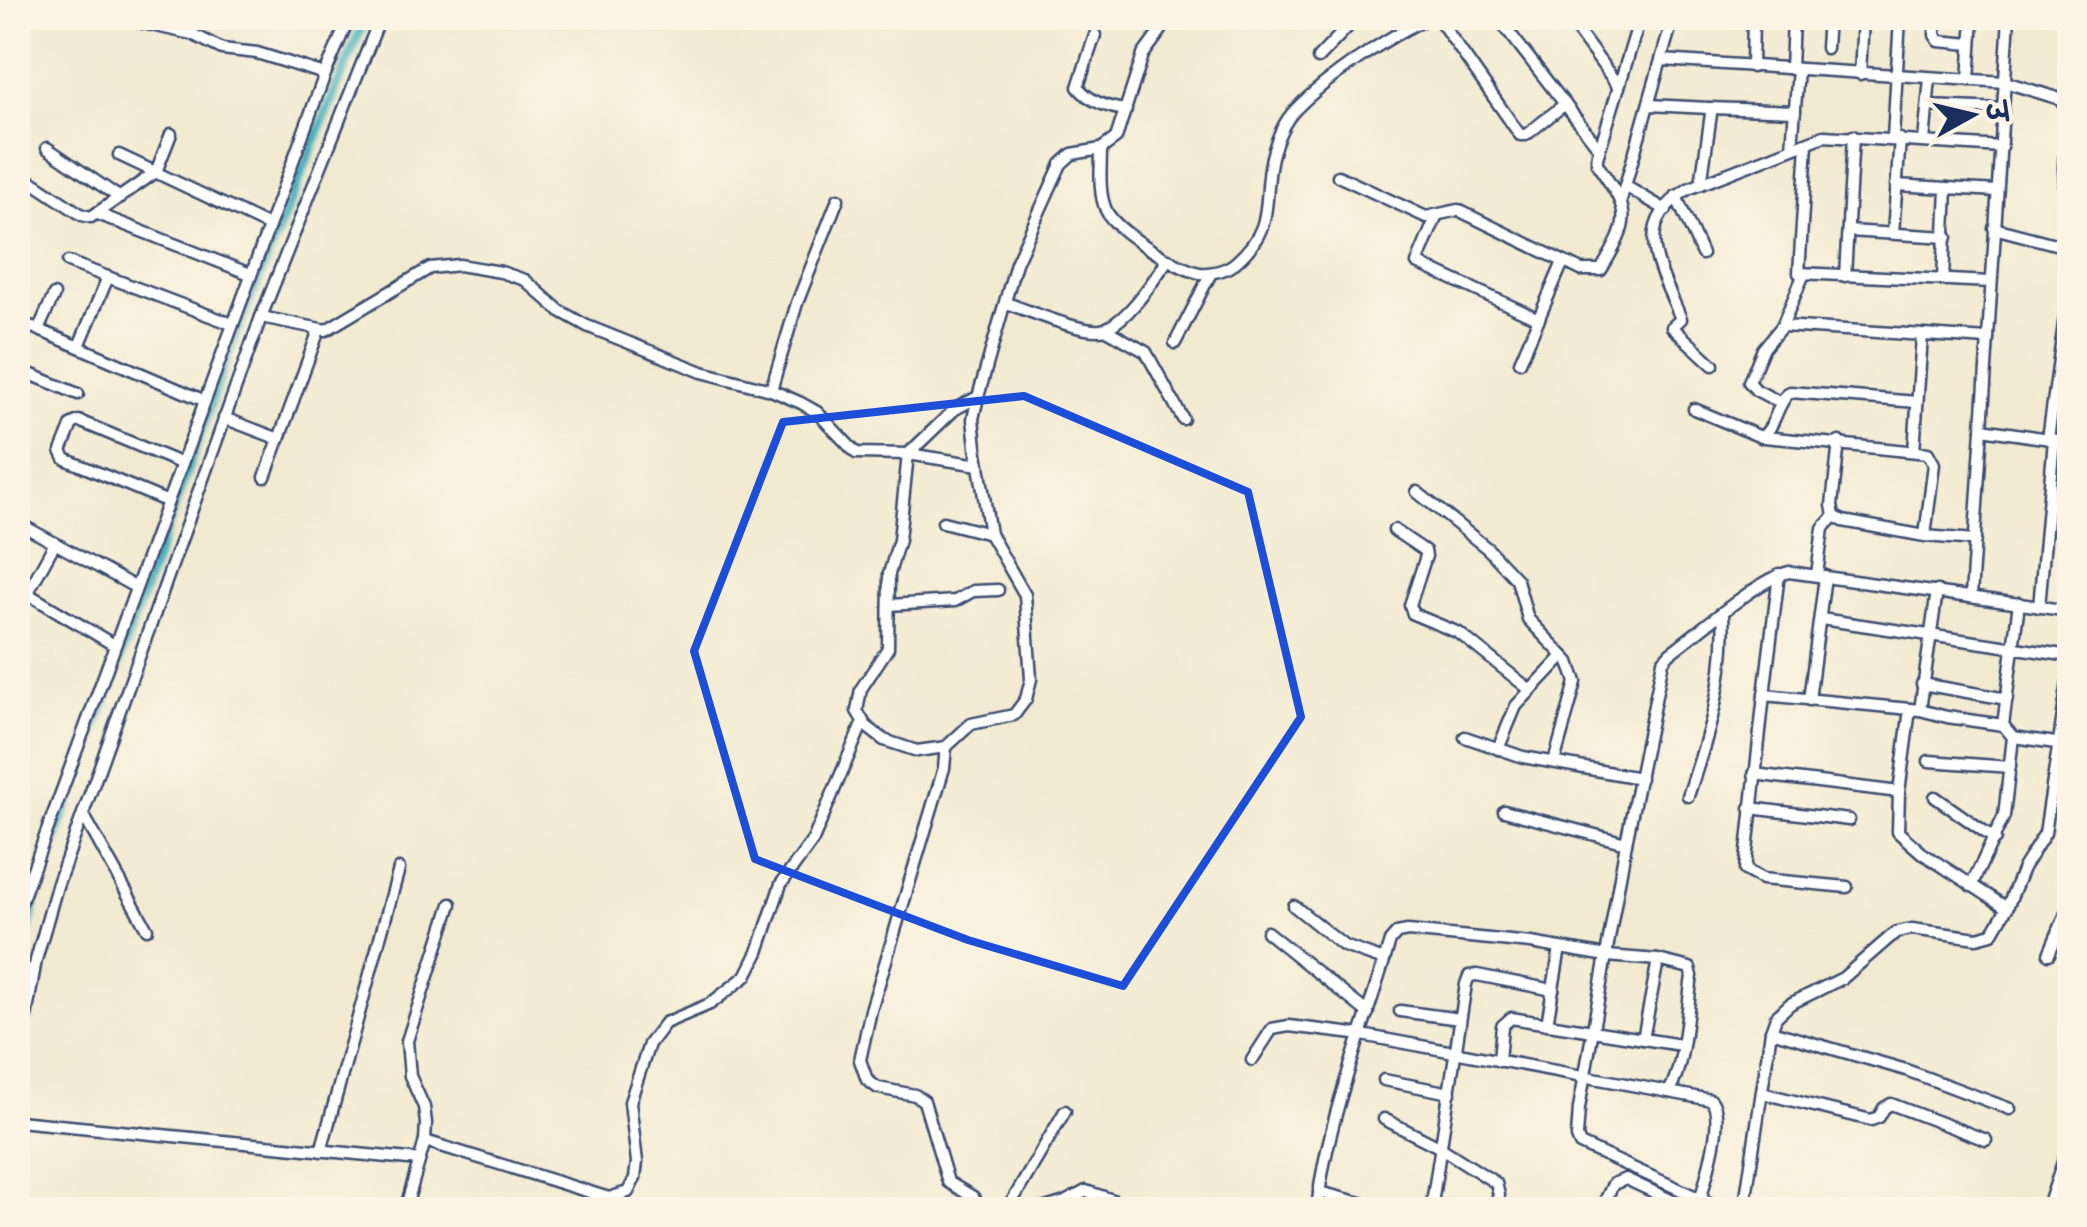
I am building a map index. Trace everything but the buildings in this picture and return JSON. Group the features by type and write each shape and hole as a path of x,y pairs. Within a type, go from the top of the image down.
{"street":[{"path":"127,18 324,74"},
{"path":"18,910 203,400 324,74 349,18"},
{"path":"18,1062 25,968 262,316 380,18"},
{"path":"978,398 955,409 908,454 899,540 889,574 888,648 857,702 863,722 884,740 917,752 946,747 971,724 1014,715 1030,688 1026,595 990,534 973,419 1016,263 1060,164 1072,154 1100,149 1116,138 1143,55 1170,18"},
{"path":"1318,58 1356,18"},
{"path":"1100,149 1102,198 1107,214 1120,226 1189,270 1211,273 1232,266 1263,227 1269,208 1272,154 1284,125 1296,109 1390,36 1428,18"},
{"path":"1438,18 1520,135 1526,135 1565,104"},
{"path":"1498,18 1599,148"},
{"path":"1568,18 1620,87"},
{"path":"1621,200 1597,164 1640,18"},
{"path":"1338,176 1410,211 1436,217 1458,210 1581,270 1600,270 1624,220 1621,200 1673,18"},
{"path":"1752,67 1753,18"},
{"path":"1792,148 1794,18"},
{"path":"1826,48 1828,18"},
{"path":"1860,74 1864,18"},
{"path":"1893,234 1900,18"},
{"path":"1936,18 1935,35 1939,41 1972,44"},
{"path":"1969,80 1973,18"},
{"path":"1971,596 2010,18"},
{"path":"1095,35 1078,86 1087,96 1110,108 1126,110"},
{"path":"1662,60 2005,82 2064,103 2068,248 1994,228"},
{"path":"1924,141 1930,78"},
{"path":"1649,104 1795,111"},
{"path":"1928,106 2003,109"},
{"path":"1700,184 1712,114 1709,108"},
{"path":"24,176 88,218 156,172 171,134"},
{"path":"1712,365 1672,327 1681,319 1652,239 1676,196 1824,136 2002,146"},
{"path":"1846,276 1853,136"},
{"path":"1781,402 1756,390 1749,382 1763,350 1782,326 1803,276 1798,266 1807,144"},
{"path":"47,148 120,198"},
{"path":"119,154 269,226"},
{"path":"1625,186 1666,210"},
{"path":"1896,186 1997,191"},
{"path":"1943,280 1947,188"},
{"path":"1676,196 1702,254"},
{"path":"772,390 797,303 838,200"},
{"path":"98,214 250,274"},
{"path":"1436,217 1418,262 1538,319"},
{"path":"1848,231 1947,237"},
{"path":"1105,328 1142,296 1168,259"},
{"path":"68,262 232,324"},
{"path":"1520,362 1563,262"},
{"path":"262,316 319,330 335,326 430,268 460,264 518,277 560,311 587,326 702,372 772,390 817,412 856,453 908,454 978,465"},
{"path":"1175,343 1211,273"},
{"path":"1803,276 1991,282"},
{"path":"78,346 108,278"},
{"path":"39,328 54,295"},
{"path":"1006,302 1087,329 1105,328 1146,352 1184,418"},
{"path":"2038,606 2067,302"},
{"path":"18,321 203,400"},
{"path":"1782,326 1988,339"},
{"path":"264,477 319,330"},
{"path":"1914,451 1922,336"},
{"path":"18,369 78,394"},
{"path":"1764,437 1790,392 1916,402"},
{"path":"1694,409 1754,436 1928,453 1934,464 1924,536"},
{"path":"224,418 278,440"},
{"path":"166,501 66,459 61,451 72,424 79,422 180,463"},
{"path":"1982,429 2070,442"},
{"path":"1838,442 1834,516 1843,522 1924,536 1975,540"},
{"path":"1417,492 1502,563 1516,580 1528,619 1574,670 1576,682 1554,762"},
{"path":"1809,700 1821,619 1822,528 1834,516"},
{"path":"18,522 135,586"},
{"path":"943,522 990,534"},
{"path":"1394,530 1426,556 1410,605 1413,614 1460,633 1530,689"},
{"path":"55,543 22,591 114,645"},
{"path":"1725,1210 1580,1144 1577,1127 1626,842 1664,661 1779,574 1789,572 2070,611"},
{"path":"1779,574 1745,870 1752,876 1847,887"},
{"path":"889,605 955,601 973,592 998,590"},
{"path":"1936,591 1922,684 1899,792 1898,832 1922,853 2007,908"},
{"path":"2003,725 2018,604"},
{"path":"1688,796 1709,734 1724,655 1723,614"},
{"path":"1821,619 2070,656"},
{"path":"1498,749 1510,714 1563,656"},
{"path":"1744,1210 1776,1017 1790,1004 1843,978 1888,937 1912,929 1984,938 1997,927 2023,868 2045,833 2063,744 2070,669"},
{"path":"1922,684 2007,700"},
{"path":"1764,695 1915,709 2003,725 2014,737 2063,744"},
{"path":"617,1210 634,1178 637,1162 630,1102 649,1044 665,1024 710,1004 746,976 781,884 812,840 863,722"},
{"path":"1465,737 1498,749 1640,778"},
{"path":"1971,886 2004,816 2014,737"},
{"path":"946,747 946,759 871,1010 860,1060 867,1080 878,1088 924,1101 948,1182 973,1197 982,1210"},
{"path":"1929,761 2010,767"},
{"path":"1754,774 1899,792"},
{"path":"1934,797 1995,839"},
{"path":"1750,808 1849,820"},
{"path":"1504,811 1626,842"},
{"path":"83,814 146,929"},
{"path":"321,1151 399,869"},
{"path":"405,1210 425,1141 424,1107 410,1076 407,1042 451,904"},
{"path":"2049,954 2064,932 2070,904"},
{"path":"1294,906 1344,946 1384,960"},
{"path":"1317,1210 1324,1162 1390,941 1397,933 1408,930 1560,948 1658,960 1690,968 1681,1045 1669,1092"},
{"path":"1267,932 1368,1013"},
{"path":"1547,1024 1560,948"},
{"path":"1643,1039 1658,960"},
{"path":"1430,1210 1470,976 1477,974 1552,990"},
{"path":"1400,1011 1460,1020"},
{"path":"1499,1061 1506,1020 1681,1045"},
{"path":"1252,1060 1272,1029 1279,1026 1362,1035 1710,1100 1717,1109 1705,1203"},
{"path":"1771,1030 1906,1070 2010,1110"},
{"path":"1384,1080 1450,1093"},
{"path":"1762,1093 1872,1120 1891,1104 1986,1140"},
{"path":"1007,1210 1065,1112"},
{"path":"1384,1118 1496,1183 1499,1195 1492,1210"},
{"path":"18,1121 419,1160"},
{"path":"425,1141 609,1198 622,1196"},
{"path":"2047,1210 2070,1141"},
{"path":"1601,1210 1619,1180 1626,1179 1692,1210"},
{"path":"1039,1210 1066,1202 1086,1190 1129,1210"},
{"path":"1319,1192 1388,1210"},
{"path":"1653,1210 1660,1194"}],"highlighted area":[{"path":"1024,396 1248,492 1301,717 1123,986 968,940 755,859 694,651 783,422"}],"waterway":[{"path":"20,960 38,887 232,343 365,18"}]}
